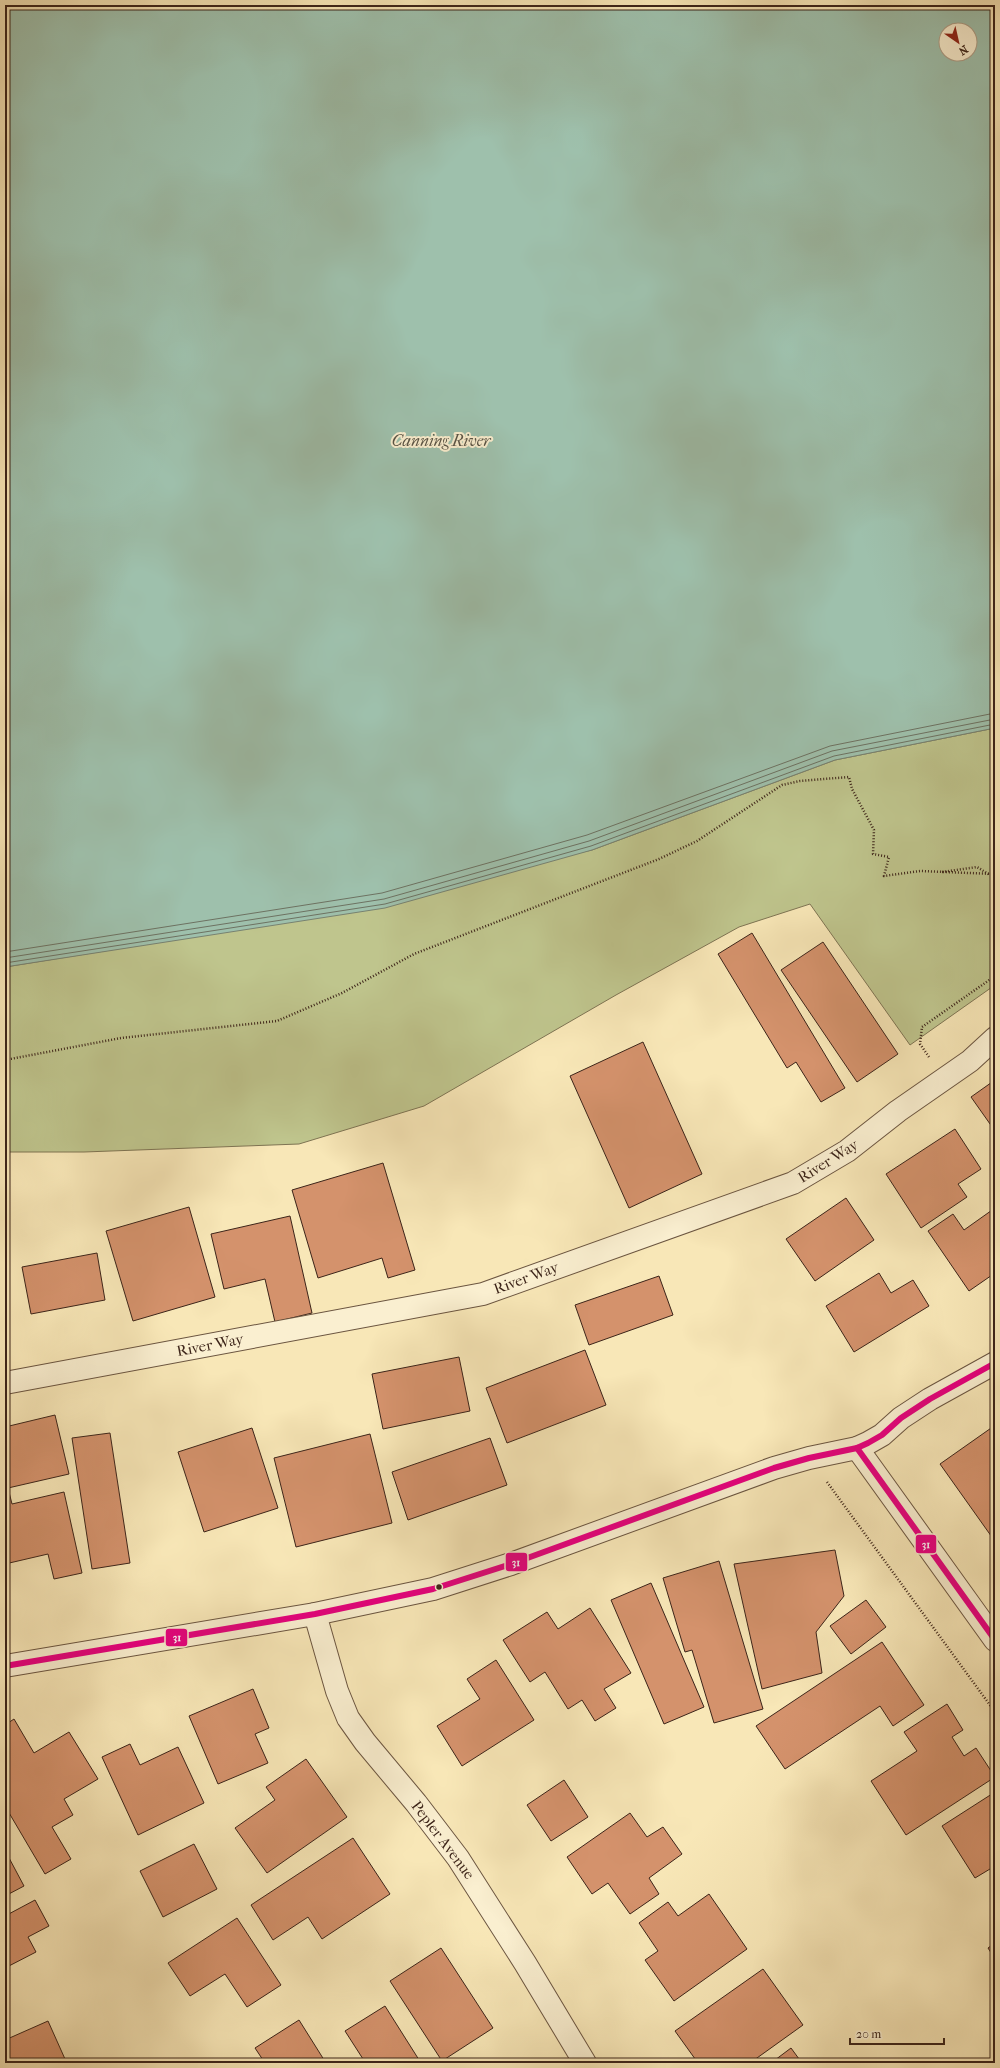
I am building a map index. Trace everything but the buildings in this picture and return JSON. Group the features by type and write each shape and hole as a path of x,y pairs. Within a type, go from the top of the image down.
{"street":[{"name":"River Way","path":"5,1383 483,1294 793,1183 847,1151 898,1111 970,1061 995,1038"},
{"path":"5,1666 315,1614 433,1589 511,1564 774,1468 809,1458 857,1448 882,1435 901,1418 930,1399 995,1363"},
{"path":"857,1448 995,1640"},
{"name":"Pepler Avenue","path":"315,1614 337,1691 348,1718 365,1742 416,1803 458,1858 518,1951 584,2063"}],"path":[{"path":"5,1060 121,1038 276,1021 342,993 414,954 659,859 697,841 782,785 800,781 849,777 852,789 874,830 873,854 889,857 884,876 920,871 937,873 995,874"},
{"path":"937,873 977,867 990,875"},
{"path":"943,1079 920,1044 922,1027 995,976"},
{"path":"809,1458 995,1712"}],"green space":[{"path":"995,728 995,985 910,1045 810,904 739,927 616,995 424,1106 299,1144 84,1152 5,1152 5,967 191,937 592,850 835,760"}],"water":[{"name":"Canning River","path":"5,5 995,5 995,728 835,760 592,850 385,908 5,967"}],"transit line":[{"name":"31","path":"5,1666 315,1614 433,1589 511,1564 774,1468 809,1458 857,1448 882,1435 901,1418 930,1399 995,1363"},
{"name":"31","path":"857,1448 995,1640"}]}
